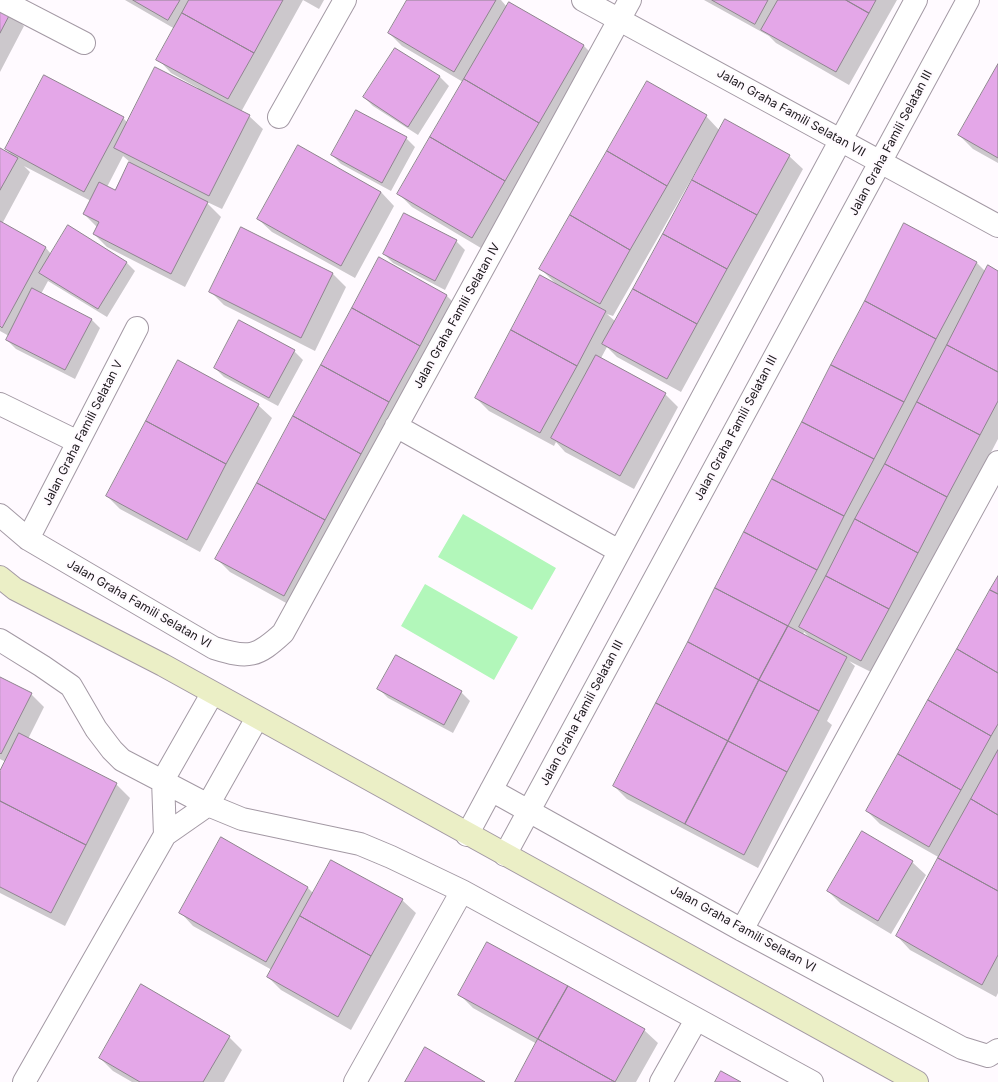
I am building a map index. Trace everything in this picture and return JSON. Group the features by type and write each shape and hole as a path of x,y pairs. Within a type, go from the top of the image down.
{"street":[{"path":"0,0 84,43"},
{"path":"279,117 345,0"},
{"name":"Jalan Graha Famili Selatan VII","path":"583,0 998,226"},
{"name":"Jalan Graha Famili Selatan IV","path":"283,633 630,0"},
{"path":"467,835 916,0"},
{"name":"Jalan Graha Famili Selatan III","path":"504,855 968,0"},
{"name":"Jalan Graha Famili Selatan V","path":"28,539 137,328"},
{"path":"0,404 78,442"},
{"path":"396,426 619,551"},
{"path":"742,930 998,462"},
{"name":"Jalan Graha Famili Selatan VI","path":"0,515 28,539 214,648 229,653 259,653 283,633"},
{"path":"0,577 15,589 163,665 212,694 917,1082"},
{"path":"0,640 71,686 96,728 112,750 122,760 163,780 208,805 242,818 267,825 360,844 391,857 462,891 812,1082"},
{"path":"165,835 163,780 212,694"},
{"path":"24,1082 165,835 208,805 257,718"},
{"name":"Jalan Graha Famili Selatan VI","path":"491,790 742,930 962,1048 988,1056 998,1050"},
{"path":"355,1082 462,891"},
{"path":"661,1082 696,1020"}],"green space":[{"path":"463,514 556,568 532,610 438,557"},
{"path":"425,584 518,637 494,680 401,626"}],"building":[{"path":"133,0 180,0 168,20"},
{"path":"189,0 283,0 254,53 182,13"},
{"path":"407,0 496,0 454,72 388,33"},
{"path":"712,0 768,0 755,24"},
{"path":"778,0 846,0 869,13 836,72 761,30"},
{"path":"846,0 876,0 869,13"},
{"path":"509,2 584,45 539,123 464,79"},
{"path":"0,6 11,12 0,33"},
{"path":"182,13 254,53 228,99 156,60"},
{"path":"395,48 440,76 408,127 363,97"},
{"path":"998,64 998,158 958,135"},
{"path":"155,67 250,115 209,196 114,148"},
{"path":"44,75 124,117 84,192 5,149"},
{"path":"464,79 539,123 505,181 430,137"},
{"path":"647,81 707,115 667,186 607,151"},
{"path":"356,110 407,137 382,183 331,155"},
{"path":"725,119 790,155 757,215 692,180"},
{"path":"430,137 505,181 472,238 397,194"},
{"path":"298,145 381,192 341,266 257,219"},
{"path":"0,148 18,158 0,190"},
{"path":"607,151 667,186 630,250 570,215"},
{"path":"129,162 208,202 171,274 93,234 99,222 83,214 99,182 115,190"},
{"path":"692,180 757,215 727,269 663,234"},
{"path":"404,213 457,240 435,281 383,254"},
{"path":"570,215 630,250 600,304 539,269"},
{"path":"0,221 46,247 2,328 0,326"},
{"path":"904,223 977,262 936,339 865,301"},
{"path":"68,225 127,262 98,309 39,273"},
{"path":"241,227 333,273 301,338 209,292"},
{"path":"663,234 727,269 697,324 633,289"},
{"path":"379,257 447,295 420,346 352,308"},
{"path":"988,265 998,271 998,372 947,345"},
{"path":"540,275 606,311 577,366 511,330"},
{"path":"32,288 92,319 65,370 6,340"},
{"path":"633,289 697,324 667,379 602,344"},
{"path":"865,301 936,339 904,402 831,365"},
{"path":"352,308 420,346 389,402 321,365"},
{"path":"239,320 295,350 269,398 214,368"},
{"path":"511,330 577,366 540,433 475,398"},
{"path":"947,345 998,372 998,401 980,435 917,402"},
{"path":"596,355 666,393 620,476 551,438"},
{"path":"178,360 259,404 226,464 146,421"},
{"path":"321,365 389,402 361,454 293,416"},
{"path":"831,365 904,402 874,459 802,422"},
{"path":"917,402 980,435 947,497 885,464"},
{"path":"293,416 361,454 325,520 257,483"},
{"path":"146,421 226,464 187,540 106,496"},
{"path":"802,422 874,459 844,516 772,479"},
{"path":"885,464 947,497 918,553 855,519"},
{"path":"772,479 844,516 817,570 744,532"},
{"path":"257,483 325,520 284,596 215,559"},
{"path":"855,519 918,553 889,609 826,576"},
{"path":"744,532 817,570 788,626 715,588"},
{"path":"826,576 889,609 861,661 799,627"},
{"path":"998,576 998,594 990,590"},
{"path":"715,588 788,626 759,680 688,642"},
{"path":"990,590 998,594 998,673 957,649"},
{"path":"788,626 847,657 819,711 759,680"},
{"path":"688,642 759,680 728,741 656,703"},
{"path":"957,649 998,673 998,724 991,736 928,700"},
{"path":"396,655 462,691 444,725 377,689"},
{"path":"0,677 32,693 1,754 0,753"},
{"path":"759,680 819,711 787,772 728,741"},
{"path":"928,700 991,736 961,790 898,754"},
{"path":"656,703 728,741 685,824 613,786"},
{"path":"19,733 117,783 86,845 0,801 0,771"},
{"path":"728,741 787,772 744,855 685,824"},
{"path":"998,750 998,815 971,799"},
{"path":"898,754 961,790 929,847 866,811"},
{"path":"971,799 998,815 998,891 938,858"},
{"path":"0,801 86,845 51,913 0,887"},
{"path":"862,831 913,861 878,921 827,891"},
{"path":"221,837 308,887 266,962 179,913"},
{"path":"938,858 998,891 998,955 982,985 896,936"},
{"path":"331,860 403,899 371,956 300,916"},
{"path":"300,916 371,956 338,1017 267,977"},
{"path":"487,942 568,986 538,1039 458,995"},
{"path":"141,984 230,1036 203,1082 140,1082 99,1058"},
{"path":"568,986 645,1029 615,1082 538,1039"},
{"path":"538,1039 615,1082 515,1082"},
{"path":"425,1047 485,1082 405,1082"},
{"path":"721,1071 741,1082 715,1082"}]}
